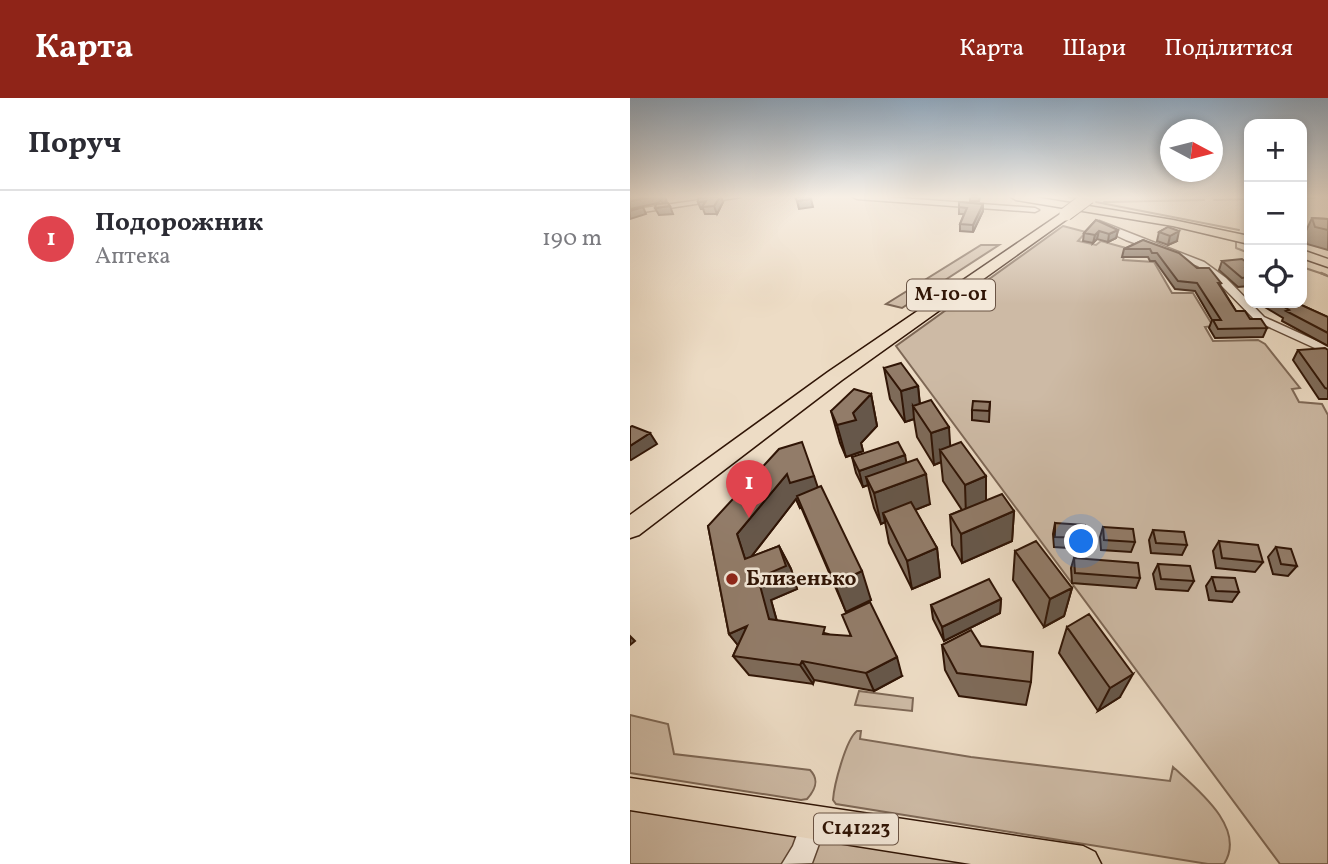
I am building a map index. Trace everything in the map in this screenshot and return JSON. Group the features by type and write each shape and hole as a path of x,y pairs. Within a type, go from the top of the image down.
{"highway":[{"name":"М-10-01","path":"630,528 757,433 1040,233"},
{"name":"М-10-01","path":"630,515 757,433"}],"main road":[{"path":"1217,233 1244,239"},
{"path":"1307,256 1328,263"},
{"name":"С141223","path":"630,794 1083,864"}],"street":[{"path":"1118,233 1201,264 1222,280 1263,321 1328,350"},
{"path":"795,864 803,854 814,822"}],"shaded area":[{"path":"1054,233 1085,233 1078,241 1096,245 1101,241 1126,248 1123,260 1154,262 1172,293 1193,293 1213,326 1205,327 1213,341 1258,340 1265,344 1300,388 1292,389 1299,402 1322,404 1328,415 1328,864 1280,864 896,346"},
{"path":"981,245 999,245 902,308 886,304"},
{"path":"859,691 913,698 912,711 855,705"},
{"path":"630,715 668,724 674,754 810,770 816,781 814,789 807,799 801,800 630,773"},
{"path":"857,731 861,731 860,739 971,757 1170,781 1173,767 1216,810 1229,837 1229,850 1224,864 1208,864 836,804 833,800 838,774 845,752"},
{"path":"630,805 995,864 630,864"}],"building":[{"path":"1143,240 1179,253 1197,268 1209,268 1221,283 1218,283 1236,311 1245,311 1250,319 1261,319 1267,328 1218,329 1213,320 1221,320 1197,283 1178,281 1157,253 1152,253 1150,249 1124,249"},
{"path":"1244,260 1244,278 1242,278 1222,261"},
{"path":"1286,308 1307,308 1328,317 1328,333 1286,311 1289,310"},
{"path":"1298,350 1328,350 1328,389"},
{"path":"901,363 918,386 901,391 884,368"},
{"path":"854,389 871,394 853,413 856,420 837,425 831,411"},
{"path":"931,400 949,427 931,433 913,406"},
{"path":"973,401 990,402 989,411 972,410"},
{"path":"630,427 650,433 630,446"},
{"path":"802,442 814,476 790,483 787,474 737,534 745,559 779,546 786,566 758,578 769,619 825,627 823,634 851,636 842,615 870,602 897,657 866,673 802,661 800,665 733,656 747,626 729,634 708,526 779,449"},
{"path":"898,442 905,455 859,471 852,457"},
{"path":"961,442 986,476 965,485 940,450"},
{"path":"917,459 926,474 874,493 866,477"},
{"path":"821,486 862,571 835,584 797,496"},
{"path":"1002,494 1014,511 961,534 950,515"},
{"path":"911,502 937,548 907,561 883,513"},
{"path":"1055,523 1085,525 1086,538 1055,537"},
{"path":"1103,527 1133,529 1135,542 1104,540"},
{"path":"1153,530 1184,532 1187,545 1156,543"},
{"path":"1036,541 1072,588 1050,599 1015,551"},
{"path":"1219,541 1258,545 1263,562 1222,558"},
{"path":"1276,547 1291,549 1297,566 1281,564"},
{"path":"1074,558 1138,563 1140,578 1075,573"},
{"path":"1158,564 1190,566 1194,581 1161,579"},
{"path":"1212,577 1235,578 1239,592 1216,591"},
{"path":"989,579 1001,599 942,627 931,605"},
{"path":"1089,614 1133,674 1110,688 1067,627"},
{"path":"971,630 981,646 1033,652 1031,682 957,673 942,645"}],"waterway":[{"path":"1236,240 1236,248 1244,251"},
{"path":"1307,269 1324,274"}],"place":[{"name":"Подорожник","path":"749,518"},
{"name":"Близенько","path":"732,579"}]}
